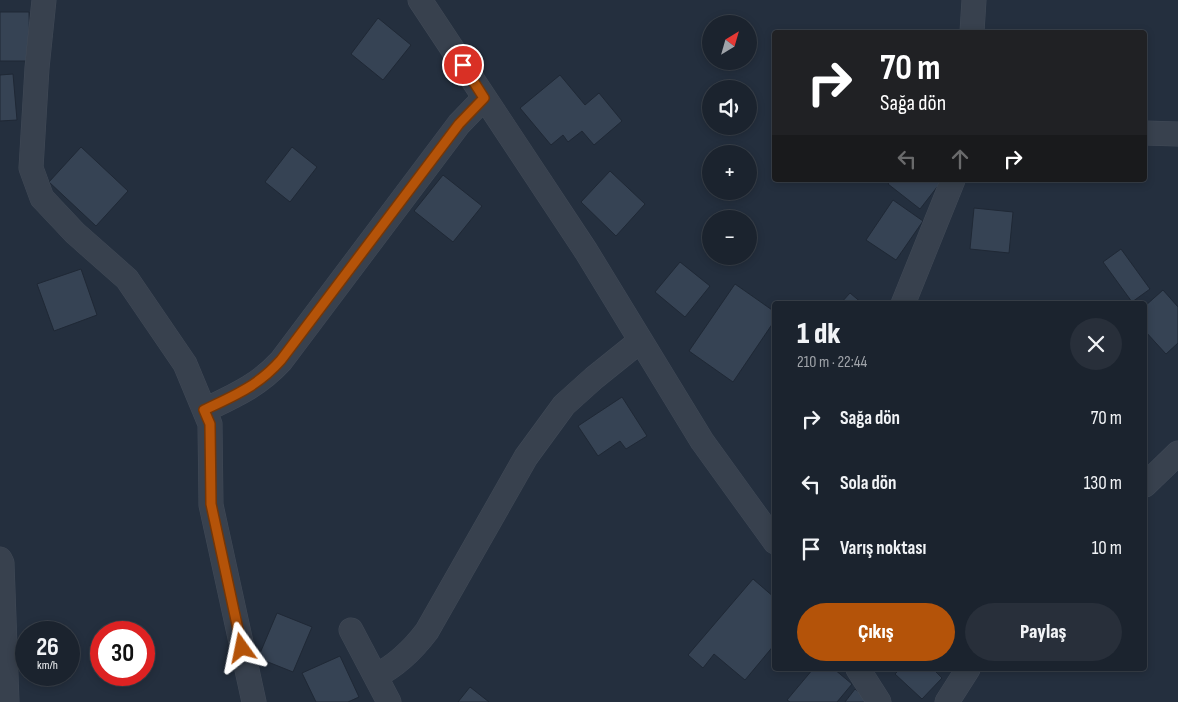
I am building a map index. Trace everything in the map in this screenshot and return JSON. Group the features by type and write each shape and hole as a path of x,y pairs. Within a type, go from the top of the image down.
{"street":[{"path":"44,0 37,68 31,168 42,198 75,233 128,279 185,364 210,424 211,504 254,702"},
{"path":"420,0 586,251 702,441 772,538"},
{"path":"972,30 974,0"},
{"path":"204,410 249,389 276,366 459,124 484,98"},
{"path":"1147,132 1178,134"},
{"path":"904,301 952,182"},
{"path":"376,676 404,658 427,631 526,457 564,405 640,341"},
{"path":"1147,484 1178,453"},
{"path":"0,559 2,563 7,702"},
{"path":"351,630 389,702"},
{"path":"859,671 879,702"},
{"path":"947,702 967,671"}],"building":[{"path":"0,12 29,12 30,61 0,61"},
{"path":"378,18 411,45 383,80 351,54"},
{"path":"13,74 17,120 0,121 0,75"},
{"path":"560,75 585,105 599,93 622,121 594,145 582,131 568,142 563,135 551,145 520,108"},
{"path":"81,147 128,191 96,226 49,182"},
{"path":"292,147 317,167 290,202 265,182"},
{"path":"610,171 645,204 616,236 581,202"},
{"path":"443,175 482,206 453,242 414,211"},
{"path":"890,182 941,182 920,209 888,184"},
{"path":"893,200 923,221 896,260 866,240"},
{"path":"974,208 1013,212 1009,253 970,249"},
{"path":"1121,249 1150,289 1131,301 1103,262"},
{"path":"680,262 710,286 685,317 655,292"},
{"path":"81,269 97,315 54,331 37,284"},
{"path":"735,284 772,310 772,324 733,382 689,351"},
{"path":"1163,290 1178,307 1178,343 1166,354 1147,333 1147,304"},
{"path":"850,293 859,301 843,301"},
{"path":"622,397 647,436 626,449 620,441 598,456 578,426"},
{"path":"753,579 772,595 772,648 745,680 714,654 703,668 688,655"},
{"path":"277,613 312,627 293,672 258,658"},
{"path":"340,656 359,697 348,702 316,702 302,673"},
{"path":"811,671 836,671 852,684 837,702 790,702 787,700"},
{"path":"898,671 935,671 942,678 922,699 895,674"},
{"path":"470,687 489,702 458,702"},
{"path":"855,689 873,702 845,702"}],"route":[{"path":"242,648 211,504 210,424 204,410 249,389 270,372 281,360 459,124 484,98 463,65"}]}
